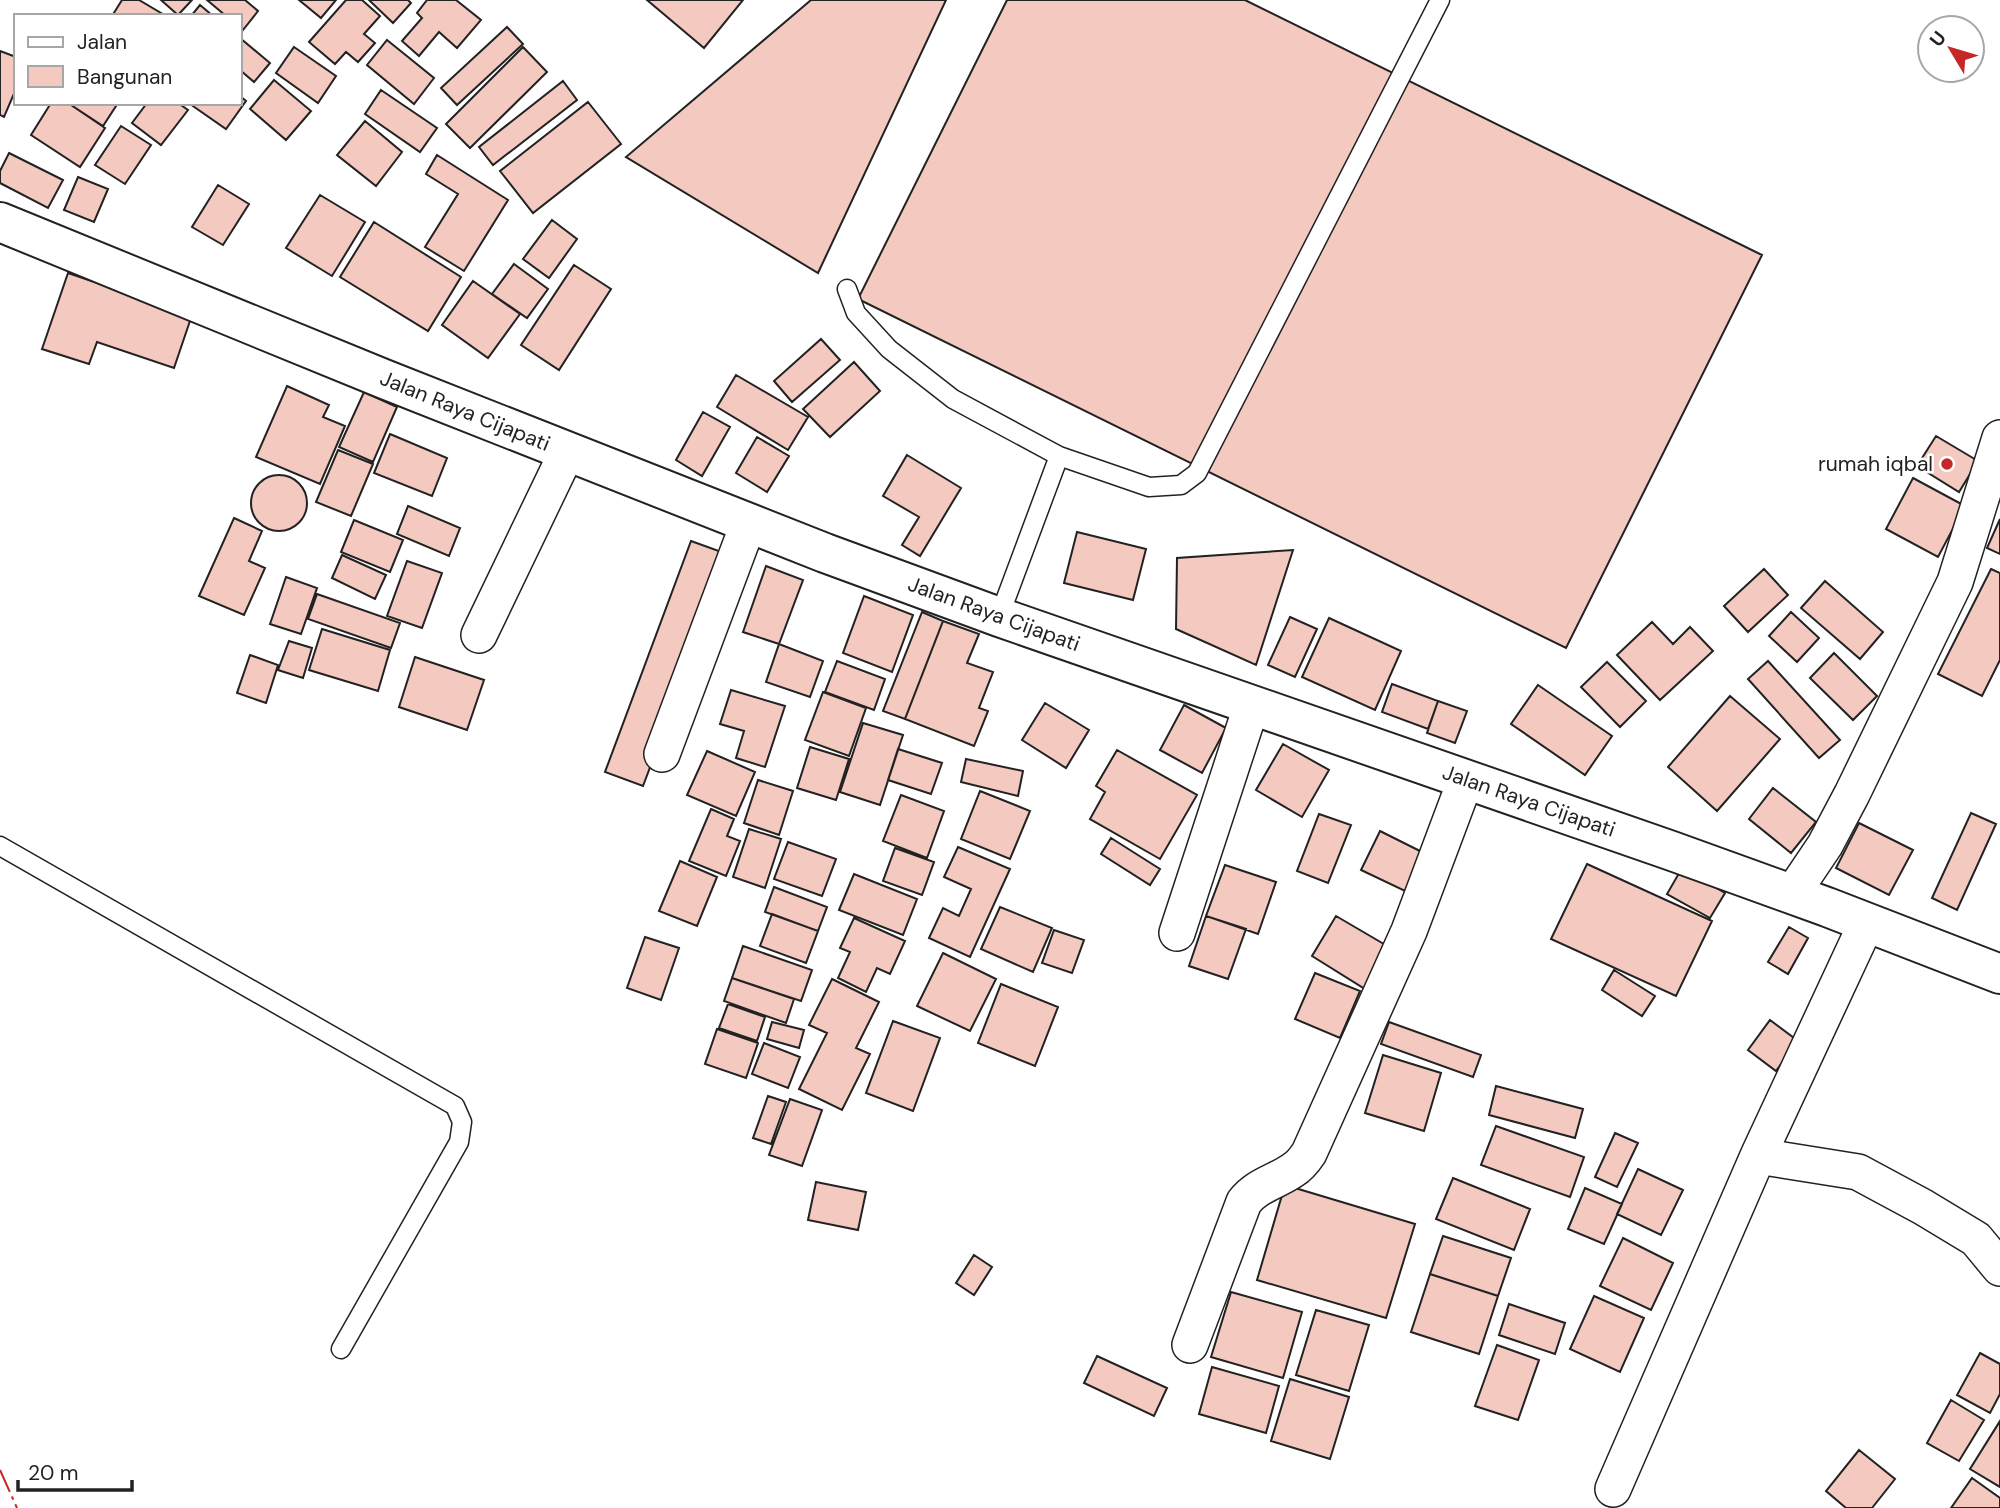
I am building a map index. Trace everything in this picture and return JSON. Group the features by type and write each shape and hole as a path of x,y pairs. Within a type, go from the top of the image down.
{"main road":[{"name":"Jalan Raya Cijapati","path":"0,222 749,523 999,617 1792,894 2000,974"}],"street":[{"path":"1792,894 1825,845 1852,794 1955,582 2000,439"},
{"path":"480,635 567,452"},
{"path":"662,754 749,523"},
{"path":"1177,933 1252,704"},
{"path":"1190,1345 1244,1202 1259,1187 1301,1165 1309,1153 1409,931 1466,779"},
{"path":"1613,1489 1758,1156 1867,922"},
{"path":"1758,1156 1858,1172 1976,1239 2000,1268"}],"lane":[{"path":"847,289 856,313 889,349 953,399 1059,456 1149,487 1181,485 1197,473 1440,0"},
{"path":"999,617 1059,456"},
{"path":"0,846 455,1106 462,1122 459,1142 341,1349"}],"building":[{"path":"122,0 139,0 163,14 113,14"},
{"path":"161,0 192,0 177,14"},
{"path":"207,0 245,0 258,11 243,30 242,14 224,14"},
{"path":"299,0 336,0 321,18"},
{"path":"346,0 362,0 380,16 364,34 375,43 358,62 346,52 335,64 309,42"},
{"path":"369,0 408,0 411,3 393,23"},
{"path":"427,0 456,0 481,20 457,48 439,32 419,56 402,41 422,18 417,13"},
{"path":"647,0 743,0 704,48"},
{"path":"811,0 946,0 818,273 626,157"},
{"path":"1007,0 1245,0 1762,255 1566,648 858,299"},
{"path":"200,5 211,14 193,14"},
{"path":"507,27 523,44 457,105 441,88"},
{"path":"242,40 270,63 254,82 242,72"},
{"path":"387,40 434,78 414,104 367,65"},
{"path":"294,47 336,76 318,103 276,73"},
{"path":"523,47 547,72 470,148 446,124"},
{"path":"0,51 14,56 14,94 4,117 0,115"},
{"path":"274,80 311,111 286,140 250,109"},
{"path":"563,81 577,100 493,165 479,147"},
{"path":"381,90 437,128 420,152 365,114"},
{"path":"242,98 246,101 226,129 191,105 242,105"},
{"path":"588,102 621,144 533,213 500,171"},
{"path":"50,105 71,105 105,128 80,167 31,135"},
{"path":"71,105 117,105 103,126"},
{"path":"146,105 181,105 188,110 161,145 132,123"},
{"path":"365,121 402,152 376,186 337,155"},
{"path":"121,126 151,145 125,184 95,165"},
{"path":"9,153 63,180 48,208 0,183 0,171"},
{"path":"437,155 508,200 464,271 425,247 458,194 426,174"},
{"path":"78,177 108,189 94,222 64,210"},
{"path":"218,185 249,204 223,245 192,227"},
{"path":"320,195 365,222 332,276 286,248"},
{"path":"552,220 577,239 549,278 523,259"},
{"path":"374,222 461,277 428,331 340,277"},
{"path":"514,264 548,289 527,318 492,294"},
{"path":"574,265 611,289 559,370 521,345"},
{"path":"68,273 192,315 174,368 97,342 89,364 42,349"},
{"path":"473,281 520,314 488,358 442,325"},
{"path":"821,339 840,360 792,402 774,381"},
{"path":"854,362 880,391 830,437 803,409"},
{"path":"736,375 808,417 788,450 717,407"},
{"path":"287,386 329,405 323,417 345,426 320,484 256,457"},
{"path":"364,392 397,407 373,462 339,447"},
{"path":"703,412 730,427 702,476 676,460"},
{"path":"390,434 447,458 432,496 374,473"},
{"name":"rumah iqbal","path":"1936,436 1978,461 1959,492 1917,466"},
{"path":"757,437 789,456 767,492 736,473"},
{"path":"338,450 373,464 351,516 316,502"},
{"path":"907,455 961,488 920,556 902,545 919,517 883,496"},
{"path":"273,475 285,475 295,479 303,487 307,503 303,519 295,527 285,531 273,531 263,527 255,519 251,509 251,497 255,487 263,479"},
{"path":"1913,478 1965,506 1938,557 1886,529"},
{"path":"408,506 460,528 449,556 397,534"},
{"path":"234,518 262,531 249,561 265,568 244,615 199,596"},
{"path":"2000,519 2000,554 1987,548"},
{"path":"354,520 403,540 390,572 341,552"},
{"path":"1077,532 1146,549 1133,600 1064,583"},
{"path":"691,541 730,555 643,786 605,772"},
{"path":"1293,550 1256,665 1176,629 1177,558"},
{"path":"342,555 386,575 375,599 332,578"},
{"path":"407,561 442,573 422,628 387,616"},
{"path":"766,566 803,580 779,644 743,632"},
{"path":"1764,569 1788,595 1748,632 1724,606"},
{"path":"1991,569 2000,573 2000,660 1982,696 1938,674"},
{"path":"286,577 317,588 301,634 270,624"},
{"path":"1825,581 1883,632 1860,659 1801,608"},
{"path":"317,594 400,623 391,648 308,619"},
{"path":"864,596 913,615 892,672 843,653"},
{"path":"922,612 943,621 905,719 883,711"},
{"path":"1791,612 1819,638 1797,662 1769,636"},
{"path":"1290,617 1317,629 1295,677 1268,665"},
{"path":"1329,618 1401,651 1375,710 1302,677"},
{"path":"943,621 979,634 967,663 993,672 979,708 988,711 974,746 905,719"},
{"path":"1652,622 1673,644 1690,627 1713,651 1660,700 1617,655"},
{"path":"322,629 390,650 378,691 309,670"},
{"path":"289,641 312,648 303,678 278,670"},
{"path":"779,644 823,661 810,697 766,682"},
{"path":"1834,653 1877,696 1853,720 1810,678"},
{"path":"250,655 278,665 266,703 237,693"},
{"path":"415,657 484,680 467,730 399,707"},
{"path":"837,661 885,679 874,710 825,692"},
{"path":"1768,661 1840,740 1819,758 1748,679"},
{"path":"1607,662 1646,701 1620,727 1581,687"},
{"path":"1392,684 1438,701 1428,729 1382,712"},
{"path":"1538,685 1612,736 1585,775 1511,724"},
{"path":"731,690 785,706 765,767 736,758 744,731 720,724"},
{"path":"823,692 866,708 849,756 805,740"},
{"path":"1730,696 1780,739 1717,811 1668,767"},
{"path":"1438,701 1467,711 1455,743 1427,733"},
{"path":"1045,703 1089,730 1066,768 1022,740"},
{"path":"1184,705 1226,728 1202,773 1160,750"},
{"path":"863,723 903,735 880,805 840,792"},
{"path":"1283,744 1329,770 1302,817 1256,790"},
{"path":"810,747 849,759 836,800 797,788"},
{"path":"898,749 942,763 931,794 888,780"},
{"path":"1117,750 1197,795 1160,859 1090,819 1105,792 1096,786"},
{"path":"707,751 755,772 736,816 687,795"},
{"path":"966,759 1023,771 1018,796 961,782"},
{"path":"758,780 793,791 779,835 744,823"},
{"path":"1773,788 1816,822 1791,853 1749,819"},
{"path":"980,791 1030,811 1010,859 961,839"},
{"path":"901,795 944,811 927,858 883,841"},
{"path":"711,809 734,819 727,836 740,841 726,876 689,861"},
{"path":"1971,813 1996,824 1957,910 1932,898"},
{"path":"1319,814 1351,825 1328,883 1297,871"},
{"path":"1859,823 1913,850 1889,895 1836,868"},
{"path":"749,829 781,839 765,888 733,877"},
{"path":"1380,831 1424,853 1405,891 1361,870"},
{"path":"1111,838 1160,869 1150,885 1101,854"},
{"path":"788,842 836,859 822,896 774,879"},
{"path":"958,847 1010,869 970,957 929,938 943,908 959,916 971,889 944,877"},
{"path":"895,848 934,862 922,895 883,881"},
{"path":"680,861 717,877 697,926 659,911"},
{"path":"1587,864 1712,921 1676,996 1551,939"},
{"path":"1225,865 1276,882 1258,934 1206,916"},
{"path":"1682,868 1725,893 1710,918 1667,894"},
{"path":"854,874 917,899 903,935 839,910"},
{"path":"774,887 827,907 818,931 765,912"},
{"path":"1000,907 1052,928 1033,972 981,949"},
{"path":"772,914 818,931 806,963 760,946"},
{"path":"1206,916 1246,929 1228,979 1189,966"},
{"path":"1336,916 1389,947 1365,989 1312,956"},
{"path":"854,918 905,941 890,974 877,968 866,992 838,978 850,952 840,948"},
{"path":"1789,927 1808,938 1788,974 1768,962"},
{"path":"1054,930 1084,940 1072,973 1042,963"},
{"path":"645,937 679,948 661,1000 627,988"},
{"path":"743,946 812,970 801,1001 732,978"},
{"path":"943,953 996,979 970,1031 917,1006"},
{"path":"1614,970 1655,996 1642,1016 1602,990"},
{"path":"1315,973 1360,991 1340,1038 1295,1019"},
{"path":"732,978 794,999 786,1023 724,1001"},
{"path":"832,979 879,1002 856,1048 870,1054 842,1110 799,1089 827,1033 809,1025"},
{"path":"1001,984 1058,1007 1035,1066 978,1043"},
{"path":"728,1004 765,1017 757,1041 719,1028"},
{"path":"1770,1020 1798,1041 1776,1071 1748,1050"},
{"path":"893,1021 940,1038 913,1111 866,1093"},
{"path":"772,1022 804,1030 799,1048 767,1039"},
{"path":"1389,1022 1481,1055 1473,1077 1381,1044"},
{"path":"717,1029 758,1043 746,1078 705,1064"},
{"path":"764,1043 800,1057 788,1088 752,1074"},
{"path":"1383,1055 1441,1073 1424,1131 1365,1113"},
{"path":"1496,1086 1583,1109 1575,1138 1489,1115"},
{"path":"768,1096 786,1102 771,1144 753,1138"},
{"path":"790,1099 822,1110 802,1166 769,1155"},
{"path":"1496,1126 1584,1157 1570,1197 1481,1165"},
{"path":"1615,1133 1638,1143 1617,1187 1595,1177"},
{"path":"1638,1169 1683,1190 1661,1235 1617,1214"},
{"path":"1453,1178 1530,1209 1514,1250 1436,1219"},
{"path":"816,1182 866,1192 858,1230 808,1220"},
{"path":"1285,1185 1415,1224 1386,1318 1257,1280"},
{"path":"1585,1188 1622,1204 1604,1244 1568,1229"},
{"path":"1443,1236 1511,1258 1498,1296 1430,1274"},
{"path":"1623,1238 1673,1263 1651,1310 1600,1286"},
{"path":"974,1255 992,1267 974,1295 956,1283"},
{"path":"1430,1274 1498,1296 1479,1354 1411,1332"},
{"path":"1231,1292 1302,1312 1283,1378 1211,1357"},
{"path":"1594,1296 1644,1318 1620,1372 1570,1349"},
{"path":"1509,1304 1565,1323 1555,1354 1499,1335"},
{"path":"1316,1310 1369,1325 1349,1391 1296,1375"},
{"path":"1497,1345 1539,1360 1518,1420 1475,1406"},
{"path":"1980,1353 2000,1364 2000,1394 1990,1413 1957,1395"},
{"path":"1097,1356 1167,1388 1154,1416 1084,1383"},
{"path":"1212,1367 1279,1386 1266,1433 1199,1414"},
{"path":"1290,1379 1349,1397 1330,1459 1271,1441"},
{"path":"1951,1400 1984,1420 1959,1461 1927,1443"},
{"path":"2000,1421 2000,1487 1970,1469"},
{"path":"1859,1450 1895,1479 1872,1508 1846,1508 1826,1491"},
{"path":"1972,1478 2000,1498 2000,1508 1951,1508"}],"power":[{"path":"0,1470 17,1508"}],"place":[{"name":"rumah iqbal","path":"1947,464"}]}
